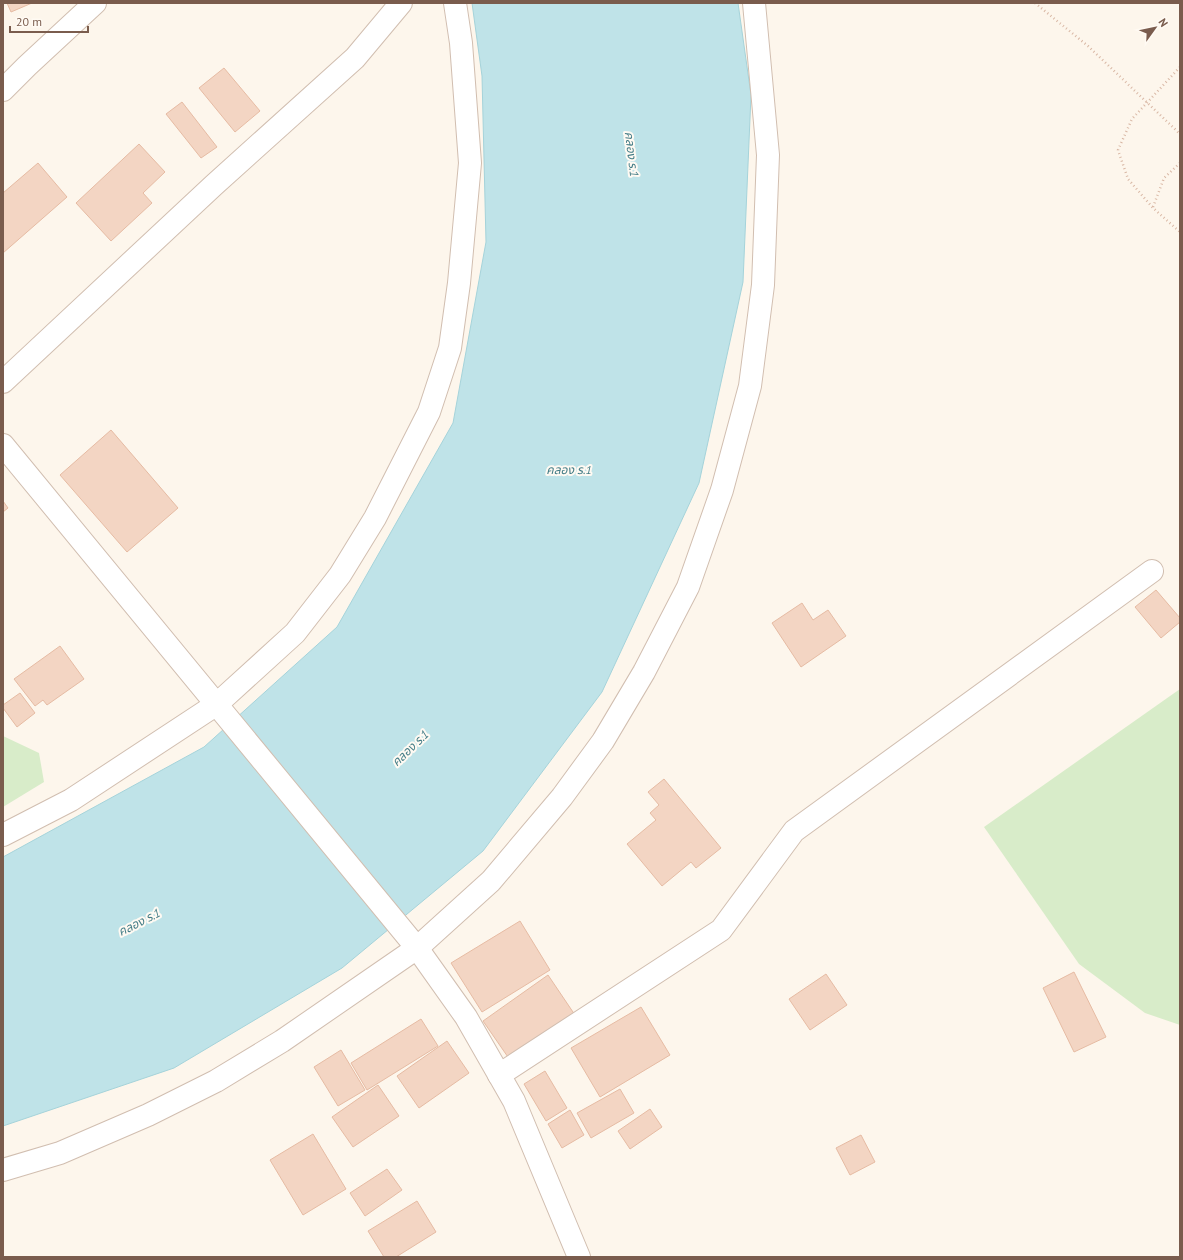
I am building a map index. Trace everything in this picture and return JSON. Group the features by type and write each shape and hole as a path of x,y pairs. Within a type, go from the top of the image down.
{"street":[{"path":"3,90 95,3"},
{"path":"3,382 214,185 355,58 401,3"},
{"path":"3,835 71,800 217,704 295,633 340,575 375,518 429,412 450,348 459,283 470,163 461,43 455,3"},
{"path":"3,1170 60,1153 148,1115 216,1080 282,1041 417,948 491,881 562,797 603,741 644,672 688,587 722,490 750,386 763,285 768,155 754,3"},
{"path":"3,445 397,923 417,948 466,1017 514,1101 579,1257"},
{"path":"499,1075 721,930 794,831 1152,571"}],"path":[{"path":"1035,3 1088,46 1180,134"},
{"path":"1180,66 1132,119 1118,150 1128,179 1153,208 1180,232"},
{"path":"1153,208 1164,178 1180,163"}],"green space":[{"path":"1180,689 1180,1025 1145,1013 1079,964 984,827"},
{"path":"3,736 39,753 44,782 3,807"}],"water":[{"name":"คลอง ร.1","path":"472,3 738,3 751,95 743,282 699,483 602,692 483,851 342,968 174,1068 3,1126 3,857 204,747 337,627 453,423 486,242 482,76"}],"building":[{"path":"7,3 32,3 11,12"},
{"path":"224,68 260,111 235,132 199,88"},
{"path":"182,102 217,147 201,158 166,114"},
{"path":"139,144 165,172 143,193 152,203 111,241 76,203"},
{"path":"38,163 67,197 3,253 3,193"},
{"path":"111,430 178,508 127,552 60,475"},
{"path":"3,501 8,508 3,512"},
{"path":"1156,590 1180,618 1180,622 1161,638 1135,607"},
{"path":"802,603 813,620 828,610 846,636 801,667 772,623"},
{"path":"60,646 84,679 47,705 43,700 35,706 14,679"},
{"path":"20,693 35,713 17,727 3,708 3,705"},
{"path":"664,779 721,848 696,868 691,862 662,886 627,844 656,820 650,813 659,805 648,792"},
{"path":"520,921 550,970 482,1012 451,963"},
{"path":"1074,972 1106,1037 1074,1052 1043,988"},
{"path":"826,974 847,1005 810,1030 789,999"},
{"path":"548,975 575,1015 510,1060 483,1021"},
{"path":"641,1007 670,1055 600,1097 571,1048"},
{"path":"421,1019 438,1046 367,1090 351,1063"},
{"path":"447,1041 469,1073 419,1108 397,1076"},
{"path":"341,1050 365,1090 338,1106 314,1067"},
{"path":"545,1071 567,1108 546,1121 524,1084"},
{"path":"378,1085 399,1116 353,1147 332,1117"},
{"path":"620,1089 634,1113 591,1138 577,1113"},
{"path":"650,1109 662,1127 630,1149 618,1131"},
{"path":"570,1110 584,1135 562,1148 548,1124"},
{"path":"313,1134 346,1189 303,1215 270,1160"},
{"path":"861,1135 875,1162 850,1175 836,1148"},
{"path":"387,1169 402,1190 365,1216 350,1193"},
{"path":"417,1201 436,1232 396,1257 384,1257 368,1231"}]}
